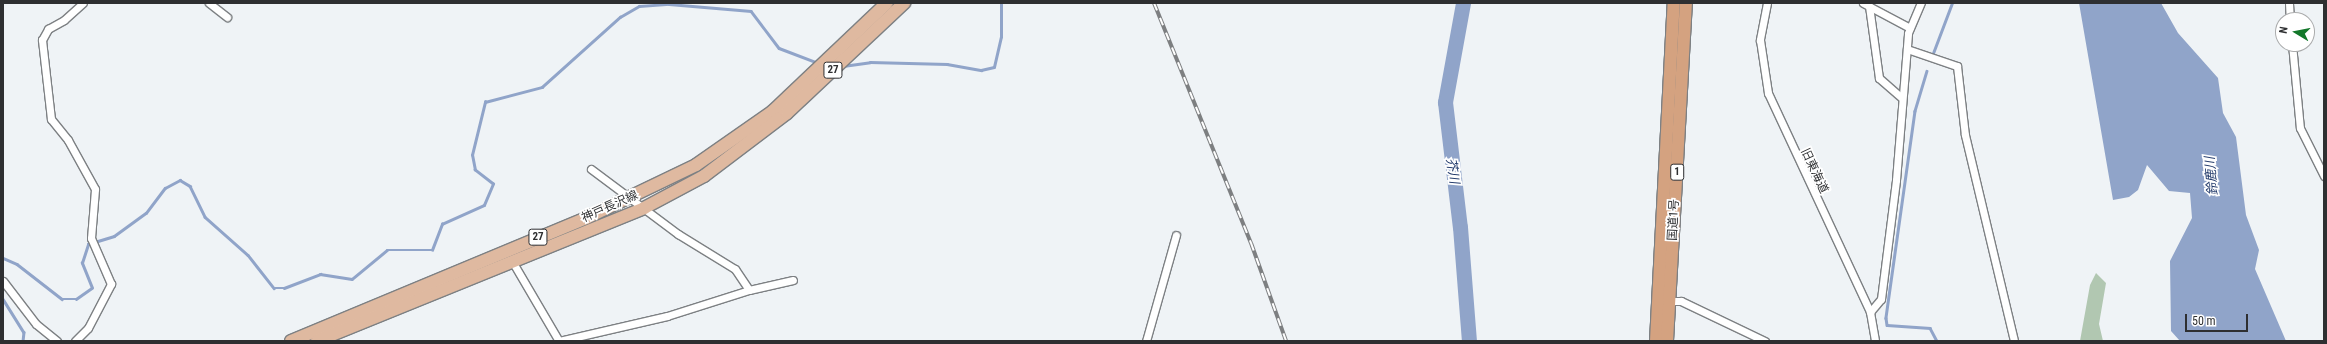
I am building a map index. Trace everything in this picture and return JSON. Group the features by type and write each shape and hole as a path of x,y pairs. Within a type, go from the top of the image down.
{"highway":[{"name":"国道1号","path":"1656,341 1674,3"},
{"name":"国道1号","path":"1667,341 1686,3"}],"main road":[{"name":"神戸長沢線","path":"291,341 629,199 696,165 773,111 887,3"},
{"name":"神戸長沢線","path":"317,341 644,208 716,168 787,113 904,3"}],"street":[{"path":"75,341 88,328 111,284 93,246 91,238 96,192 68,140 51,120 42,50 48,29 64,20 83,3"},
{"path":"209,3 227,18"},
{"name":"旧東海道","path":"1767,3 1760,54 1772,104 1870,312 1875,341"},
{"path":"1870,312 1881,299 1896,180 1901,97 1907,49 1910,28 1921,3"},
{"path":"1866,5 1879,78 1901,97"},
{"path":"1866,5 1910,28"},
{"path":"1907,49 1957,66 1965,135 2014,341"},
{"path":"2293,52 2300,128 2324,176"},
{"path":"591,169 629,199 734,269 749,290"},
{"path":"1146,341 1176,235"},
{"path":"512,261 559,341 684,312 749,290 793,280"},
{"path":"3,281 36,324 57,341"},
{"path":"1670,301 1681,301 1765,341"}],"green space":[{"path":"2096,273 2106,283 2099,324 2103,341 2080,341 2090,285"}],"water":[{"name":"鈴鹿川","path":"2079,3 2161,3 2178,33 2218,78 2223,113 2236,137 2246,215 2259,250 2255,269 2286,341 2180,341 2171,331 2170,261 2192,218 2190,193 2169,191 2147,165 2138,190 2129,197 2113,200"}],"waterway":[{"path":"843,66 870,62 947,64 981,70 994,67 1001,37 1001,3"},
{"name":"芥川","path":"1463,3 1445,102 1460,227 1469,341"},
{"path":"1932,56 1952,3"},
{"path":"3,258 17,264 62,299 76,299 92,288 82,263 88,244 114,236 146,213 165,188 180,180 190,186 205,217 248,255 274,288 284,288 320,274 352,279 387,250 432,250 442,224 484,205 493,184 475,170 472,155 485,102 542,87 620,17 639,6 669,4 751,11 779,48 818,63"},
{"path":"1927,71 1915,111 1886,318 1887,325 1930,328 1937,341"},
{"path":"3,299 24,332 23,341"}],"railway":[{"path":"1154,3 1251,243 1286,341"}]}
